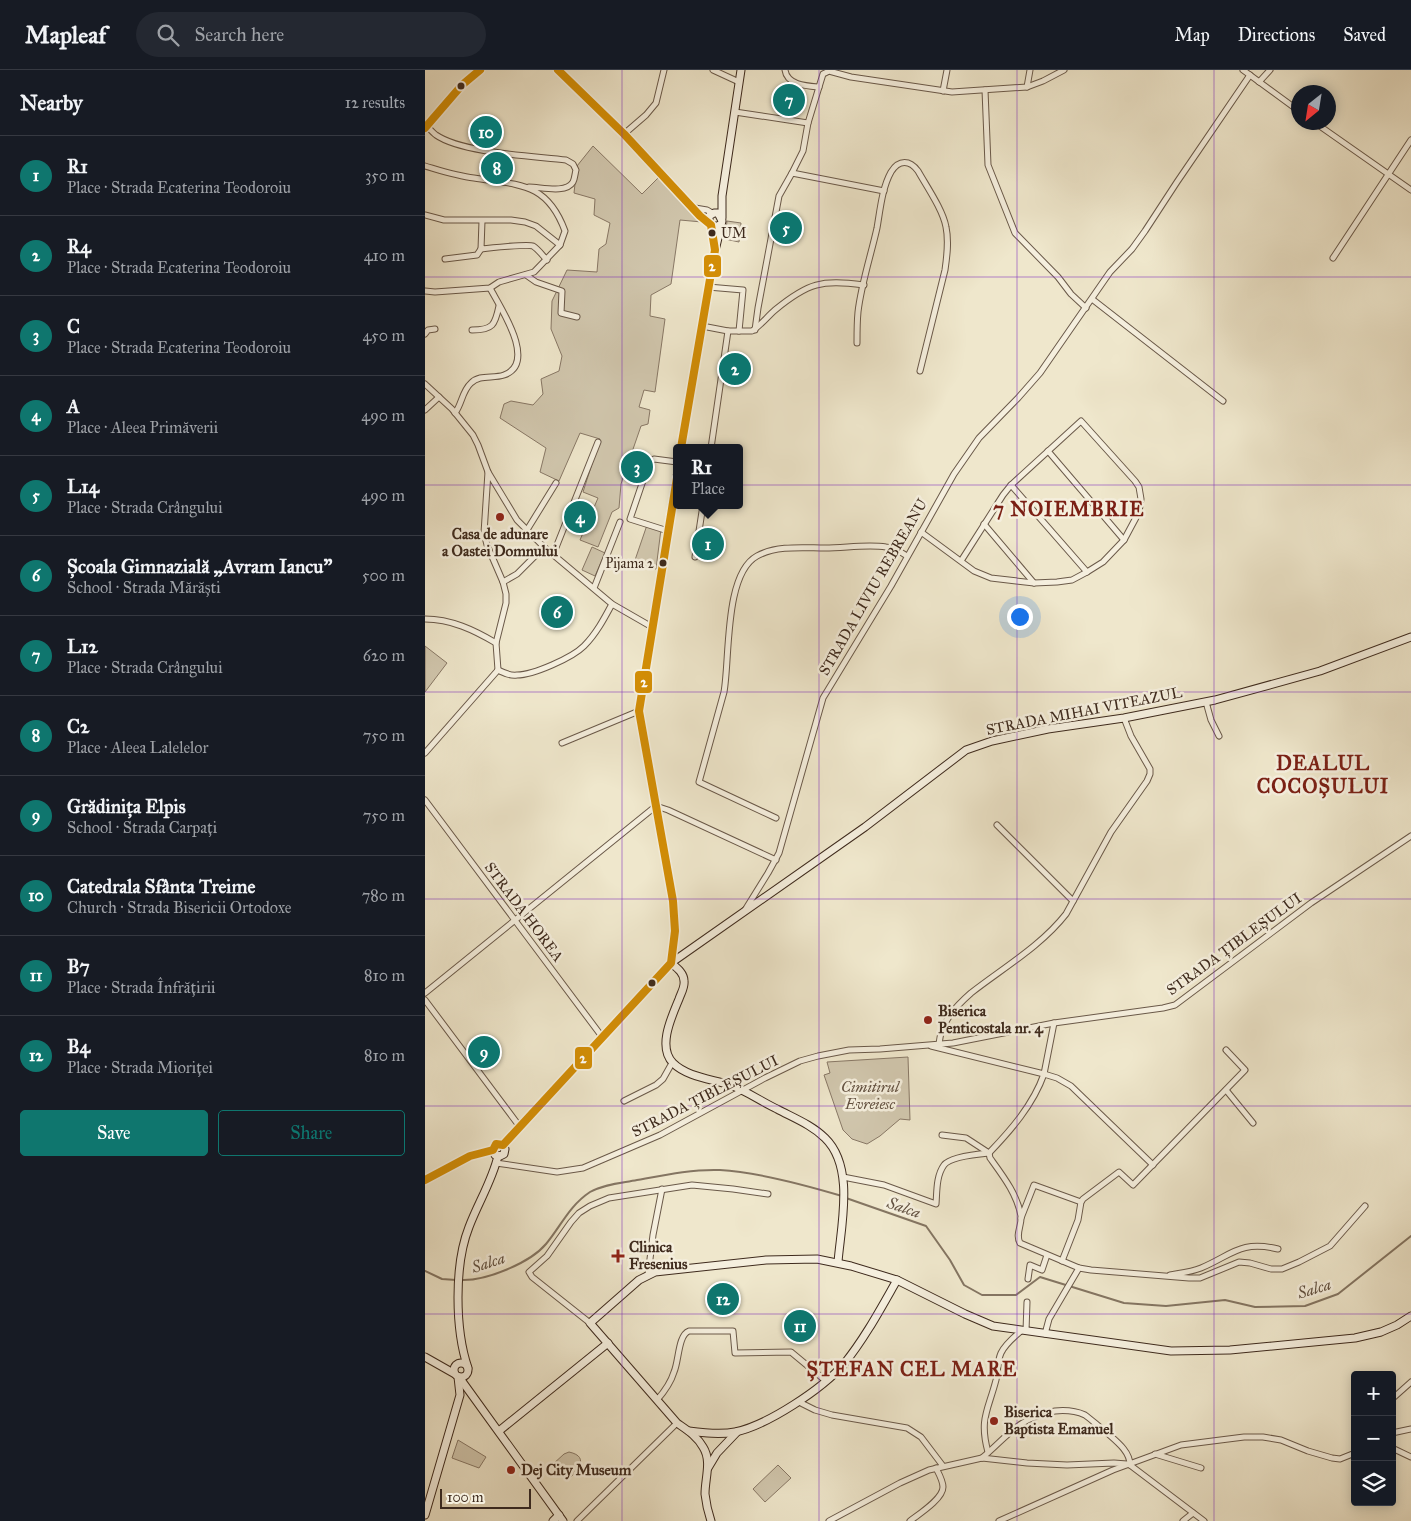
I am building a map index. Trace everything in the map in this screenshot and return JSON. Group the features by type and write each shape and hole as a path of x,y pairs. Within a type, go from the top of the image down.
{"main road":[{"path":"682,444 721,221 722,200 741,70"},
{"path":"715,250 709,216 722,200"},
{"path":"713,213 718,214 721,221"},
{"path":"710,224 716,226 721,221"},
{"path":"673,500 639,711 675,918 675,942 671,963 682,974 685,983 669,1027 666,1042 667,1052 673,1063 686,1071 729,1084 804,1122 821,1134 833,1147 838,1156 843,1177 843,1206 838,1262"},
{"name":"STRADA MIHAI VITEAZUL","path":"496,1156 496,1144 503,1145 671,963 865,827 966,750 992,741 1048,729 1124,718 1206,702 1320,671 1411,637"},
{"path":"425,1180 471,1156 496,1156 467,1232 459,1271 461,1340 471,1392"},
{"path":"711,1521 705,1496 708,1468 703,1445 689,1431 677,1423 590,1322 639,1280 655,1272 766,1260 810,1259 838,1262 897,1280 993,1326 1171,1351 1230,1350 1355,1338 1381,1332 1411,1316"},
{"path":"689,1431 737,1432 799,1402 843,1365 854,1351 897,1280"},
{"path":"461,1340 454,1370 499,1431 558,1519"},
{"path":"499,1431 608,1343"},
{"path":"425,1357 458,1376 465,1376 468,1369"},
{"path":"440,1365 463,1363 468,1369"},
{"path":"425,1516 461,1392 458,1376"},
{"path":"461,1392 471,1392"},
{"path":"708,1468 717,1453 737,1432"}],"street":[{"path":"480,70 462,85 426,126 436,135 453,143 477,149 566,160 573,164 576,170 573,182 560,189 526,187"},
{"path":"558,70 624,134 695,208 700,216 710,224"},
{"path":"624,134 656,104 664,70"},
{"path":"713,70 739,82"},
{"path":"785,70 787,78 792,81 819,87"},
{"path":"943,91 947,70"},
{"path":"1027,87 1030,70"},
{"path":"755,330 757,308 779,196 803,151 808,123 823,74 829,71 851,77 943,91 1027,87 1064,70"},
{"path":"1243,70 1291,105"},
{"path":"1259,82 1270,70"},
{"name":"STRADA LIVIU REBREANU","path":"743,912 776,860 823,698 954,474 979,438 1029,387 1110,272 1141,237 1250,75"},
{"path":"985,90 988,165 1015,233 1086,308"},
{"path":"735,112 808,123"},
{"path":"1325,130 1411,190"},
{"path":"1333,258 1411,140"},
{"path":"857,343 858,311 884,191 891,172 904,162 909,162 918,171 946,226 947,254 945,270 920,371"},
{"path":"425,166 455,175 516,183 526,187 541,194 559,216 565,231 560,245 534,272 499,282 490,288 425,291"},
{"path":"792,172 884,191"},
{"path":"695,208 713,213"},
{"path":"425,215 444,220 525,222 536,226 560,245"},
{"path":"445,259 477,254 481,249 482,221"},
{"path":"481,249 534,246 547,260"},
{"path":"526,275 536,282 562,291 561,314 577,317"},
{"path":"701,326 739,332 755,330 778,308 811,286 819,283 833,282 864,285"},
{"path":"708,287 743,290 739,332"},
{"path":"455,413 466,388 472,381 480,378 505,375 513,369 518,359 515,338 490,288"},
{"path":"1092,299 1223,401"},
{"path":"472,330 484,330 491,327 496,321 499,305"},
{"path":"425,334 428,330 435,329"},
{"path":"712,444 728,331"},
{"path":"425,384 455,413 478,445 488,472 517,520 553,555 612,604 652,628"},
{"path":"425,410 439,397"},
{"path":"921,532 961,561 983,576 1034,583 1065,581 1087,572 1111,554 1124,540 1139,512 1141,499 1139,487 1081,421 1011,485 961,561"},
{"path":"553,555 598,442"},
{"path":"1048,451 1124,540"},
{"path":"668,530 630,519 649,463 654,459 673,461"},
{"path":"425,753 498,670 496,643 507,603 503,582 487,545 484,533 488,472"},
{"path":"527,530 556,483"},
{"path":"1011,485 1087,572"},
{"path":"695,557 702,509"},
{"path":"594,588 619,522"},
{"path":"984,524 1034,583"},
{"path":"503,582 517,574 544,547"},
{"path":"777,818 699,782 724,692 727,677 727,640 737,584 744,567 750,560 759,555 787,549 885,547 907,556"},
{"path":"498,670 513,676 520,675 561,660 581,649 597,629 612,604"},
{"path":"425,619 451,622 496,643"},
{"path":"1206,702 1211,720 1219,736"},
{"path":"563,743 639,711"},
{"path":"939,1044 942,1028 952,1012 971,993 1045,937 1059,923 1111,832 1150,774 1150,769 1131,736 1124,718"},
{"name":"STRADA HOREA","path":"425,800 603,1038"},
{"path":"425,992 656,806 776,860"},
{"path":"997,825 1073,901"},
{"name":"STRADA ȚIBLEȘULUI","path":"496,1156 557,1172 583,1168 660,1135 742,1090 801,1061 818,1056 849,1050 928,1046 1054,1023 1175,1005 1311,903 1411,836"},
{"path":"425,1000 520,1127"},
{"path":"843,1177 884,1185 936,1204 939,1175 944,1165 948,1161 959,1158 989,1153 1010,1131 1040,1086 1054,1023"},
{"name":"STRADA ȚIBLEȘULUI","path":"928,1046 1057,1078 1071,1086 1153,1165"},
{"path":"1062,1261 1078,1220 1083,1199 1119,1172 1133,1185 1245,1070 1226,1050"},
{"path":"624,1101 656,1085 663,1079 673,1063"},
{"path":"1226,1090 1253,1123"},
{"path":"942,1135 966,1138 989,1153 990,1158 1010,1187 1021,1218"},
{"path":"590,1322 532,1277 529,1272 547,1256 571,1222 590,1206 609,1198 692,1185 768,1194"},
{"path":"1081,1202 1034,1185 1021,1218 1018,1235 1020,1243 1079,1268 1121,1274 1199,1278 1239,1262 1271,1269 1282,1269 1313,1256 1331,1246 1365,1206"},
{"path":"648,1275 662,1189"},
{"path":"1162,1276 1197,1269 1241,1247 1256,1246 1278,1249"},
{"path":"1028,1279 1030,1265 1042,1270 1047,1254"},
{"path":"1045,1334 1049,1319 1079,1268"},
{"path":"988,1452 983,1424 996,1380 997,1363 1006,1345 1024,1330 1027,1302"},
{"path":"657,1400 674,1373 682,1338 685,1332 689,1331 733,1331 735,1353 791,1352 826,1381"},
{"path":"1396,1395 1411,1382"},
{"path":"799,1402 815,1410 832,1415 895,1425 915,1431 943,1466"},
{"path":"982,1458 1017,1426 1032,1417 1059,1411 1076,1412 1086,1416 1124,1450 1130,1458 1130,1465"},
{"path":"577,1521 677,1423"},
{"path":"1396,1433 1411,1429"},
{"path":"999,1521 1113,1470 1181,1445 1244,1437 1281,1440 1332,1458 1351,1455"},
{"path":"1396,1450 1411,1457"},
{"path":"1348,1457 1351,1453"},
{"path":"1155,1454 1201,1468"},
{"path":"829,1521 901,1483 936,1468 982,1458 1067,1465 1114,1463 1130,1465 1204,1521"},
{"path":"910,1521 934,1502 943,1490 936,1468"},
{"path":"1183,1521 1193,1513"}],"green space":[{"path":"593,146 642,194 659,177 702,222 680,220 671,284 651,295 650,316 665,319 655,392 644,390 639,407 650,410 648,424 641,426 621,484 619,508 612,512 598,547 580,540 598,498 583,492 600,439 580,433 559,481 540,472 546,448 500,418 504,404 511,401 533,405 543,394 541,379 559,371 562,356 551,329 552,301 567,270 597,272 599,249 606,244 610,223 594,215 595,199 574,193 577,166"},
{"path":"727,221 741,223 739,242 725,239"},
{"path":"647,525 661,529 656,569 634,563"},
{"path":"592,547 605,553 595,576 582,570"},
{"path":"425,646 447,663 425,692"},
{"name":"Cimitirul Evreiesc","path":"908,1057 910,1120 900,1119 867,1144 852,1139 843,1130 824,1075 830,1073 827,1062"},
{"path":"458,1440 486,1457 479,1468 452,1458"},
{"path":"569,1452 576,1454 581,1461 577,1470 567,1481 552,1465"},
{"path":"778,1465 791,1478 765,1502 753,1489"}],"waterway":[{"name":"Salca","path":"461,1280 471,1280 495,1274 529,1258 546,1244 576,1204 595,1189 613,1184 699,1170 720,1170 766,1176 842,1196"},
{"name":"Salca","path":"846,1198 926,1226 950,1260 964,1285 982,1295 1016,1295 1040,1277 1124,1303 1166,1306 1225,1300 1255,1307 1305,1306 1338,1294 1411,1236"},
{"name":"Salca","path":"425,1271 442,1279 456,1280"}],"transit line":[{"name":"2","path":"425,128 462,85 480,70"},
{"name":"2","path":"558,70 624,134 700,216 711,225 715,250 682,444"},
{"name":"2","path":"425,1180 470,1156 493,1150 496,1144 503,1145 671,963 675,931 673,901 639,711 673,503"}],"place":[{"name":"L12","path":"789,100"},
{"name":"Catedrala Sfânta Treime","path":"486,132"},
{"name":"C2","path":"497,168"},
{"name":"L14","path":"786,228"},
{"name":"UM","path":"712,233"},
{"name":"R4","path":"735,369"},
{"name":"C","path":"637,467"},
{"name":"Casa de adunare a Oastei Domnului","path":"500,517"},
{"name":"A","path":"580,517"},
{"name":"R1","path":"708,544"},
{"name":"Pijama 2","path":"663,563"},
{"name":"Școala Gimnazială „Avram Iancu”","path":"557,612"},
{"name":"Biserica Penticostala nr. 4","path":"928,1020"},
{"name":"Grădinița Elpis","path":"484,1052"},
{"name":"Clinica Fresenius","path":"618,1256"},
{"name":"B4","path":"723,1299"},
{"name":"B7","path":"800,1326"},
{"name":"Biserica Baptista Emanuel","path":"994,1421"},
{"name":"Dej City Museum","path":"511,1470"}],"district":[{"name":"7 NOIEMBRIE","path":"1069,509"},
{"name":"DEALUL COCOȘULUI","path":"1323,774"},
{"name":"ȘTEFAN CEL MARE","path":"912,1369"}]}
